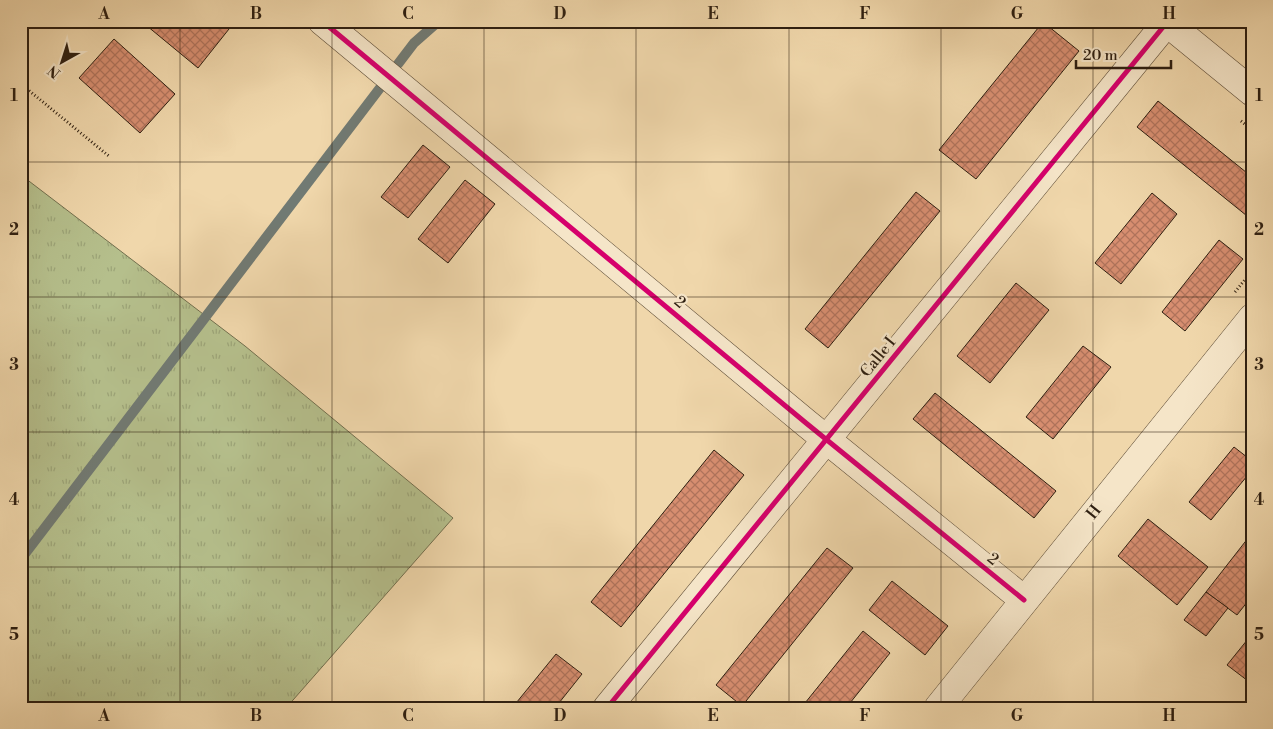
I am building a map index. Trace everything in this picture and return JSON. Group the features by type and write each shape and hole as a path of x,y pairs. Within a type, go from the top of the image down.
{"street":[{"name":"2","path":"322,21 826,440 1024,600"},
{"name":"Calle I","path":"607,708 1167,22"},
{"path":"1167,22 1252,92"},
{"name":"H","path":"938,708 1252,318"}],"path":[{"path":"21,84 110,157"},
{"path":"1237,118 1252,130"}],"green space":[{"path":"21,175 245,346 453,518 286,708 21,708"}],"building":[{"path":"141,21 219,21 229,29 198,68"},
{"path":"1043,22 1079,51 976,179 939,150"},
{"path":"114,39 175,94 140,133 79,78"},
{"path":"1158,101 1252,177 1252,220 1137,127"},
{"path":"423,145 450,167 408,218 381,197"},
{"path":"465,180 495,204 448,263 418,239"},
{"path":"916,192 940,211 828,348 805,329"},
{"path":"1152,193 1177,214 1121,284 1095,263"},
{"path":"1219,240 1243,259 1185,331 1162,312"},
{"path":"1016,283 1049,310 990,383 957,356"},
{"path":"1083,346 1111,367 1053,439 1026,417"},
{"path":"935,393 1056,491 1034,518 913,419"},
{"path":"1234,447 1252,461 1252,470 1211,520 1189,502"},
{"path":"714,450 744,475 621,627 591,602"},
{"path":"1148,519 1208,567 1177,605 1118,556"},
{"path":"1252,533 1252,596 1237,615 1206,592"},
{"path":"827,548 853,568 742,706 716,685"},
{"path":"892,581 948,626 925,655 869,610"},
{"path":"1206,592 1228,608 1206,636 1184,620"},
{"path":"863,631 890,653 846,708 801,708"},
{"path":"1252,634 1252,684 1227,665"},
{"path":"556,654 582,674 555,708 512,708"}],"waterway":[{"path":"398,64 414,43 439,21"},
{"path":"21,559 380,88"}],"cycle path":[{"path":"322,21 806,423 1024,600"},
{"path":"607,708 1168,21"}]}
